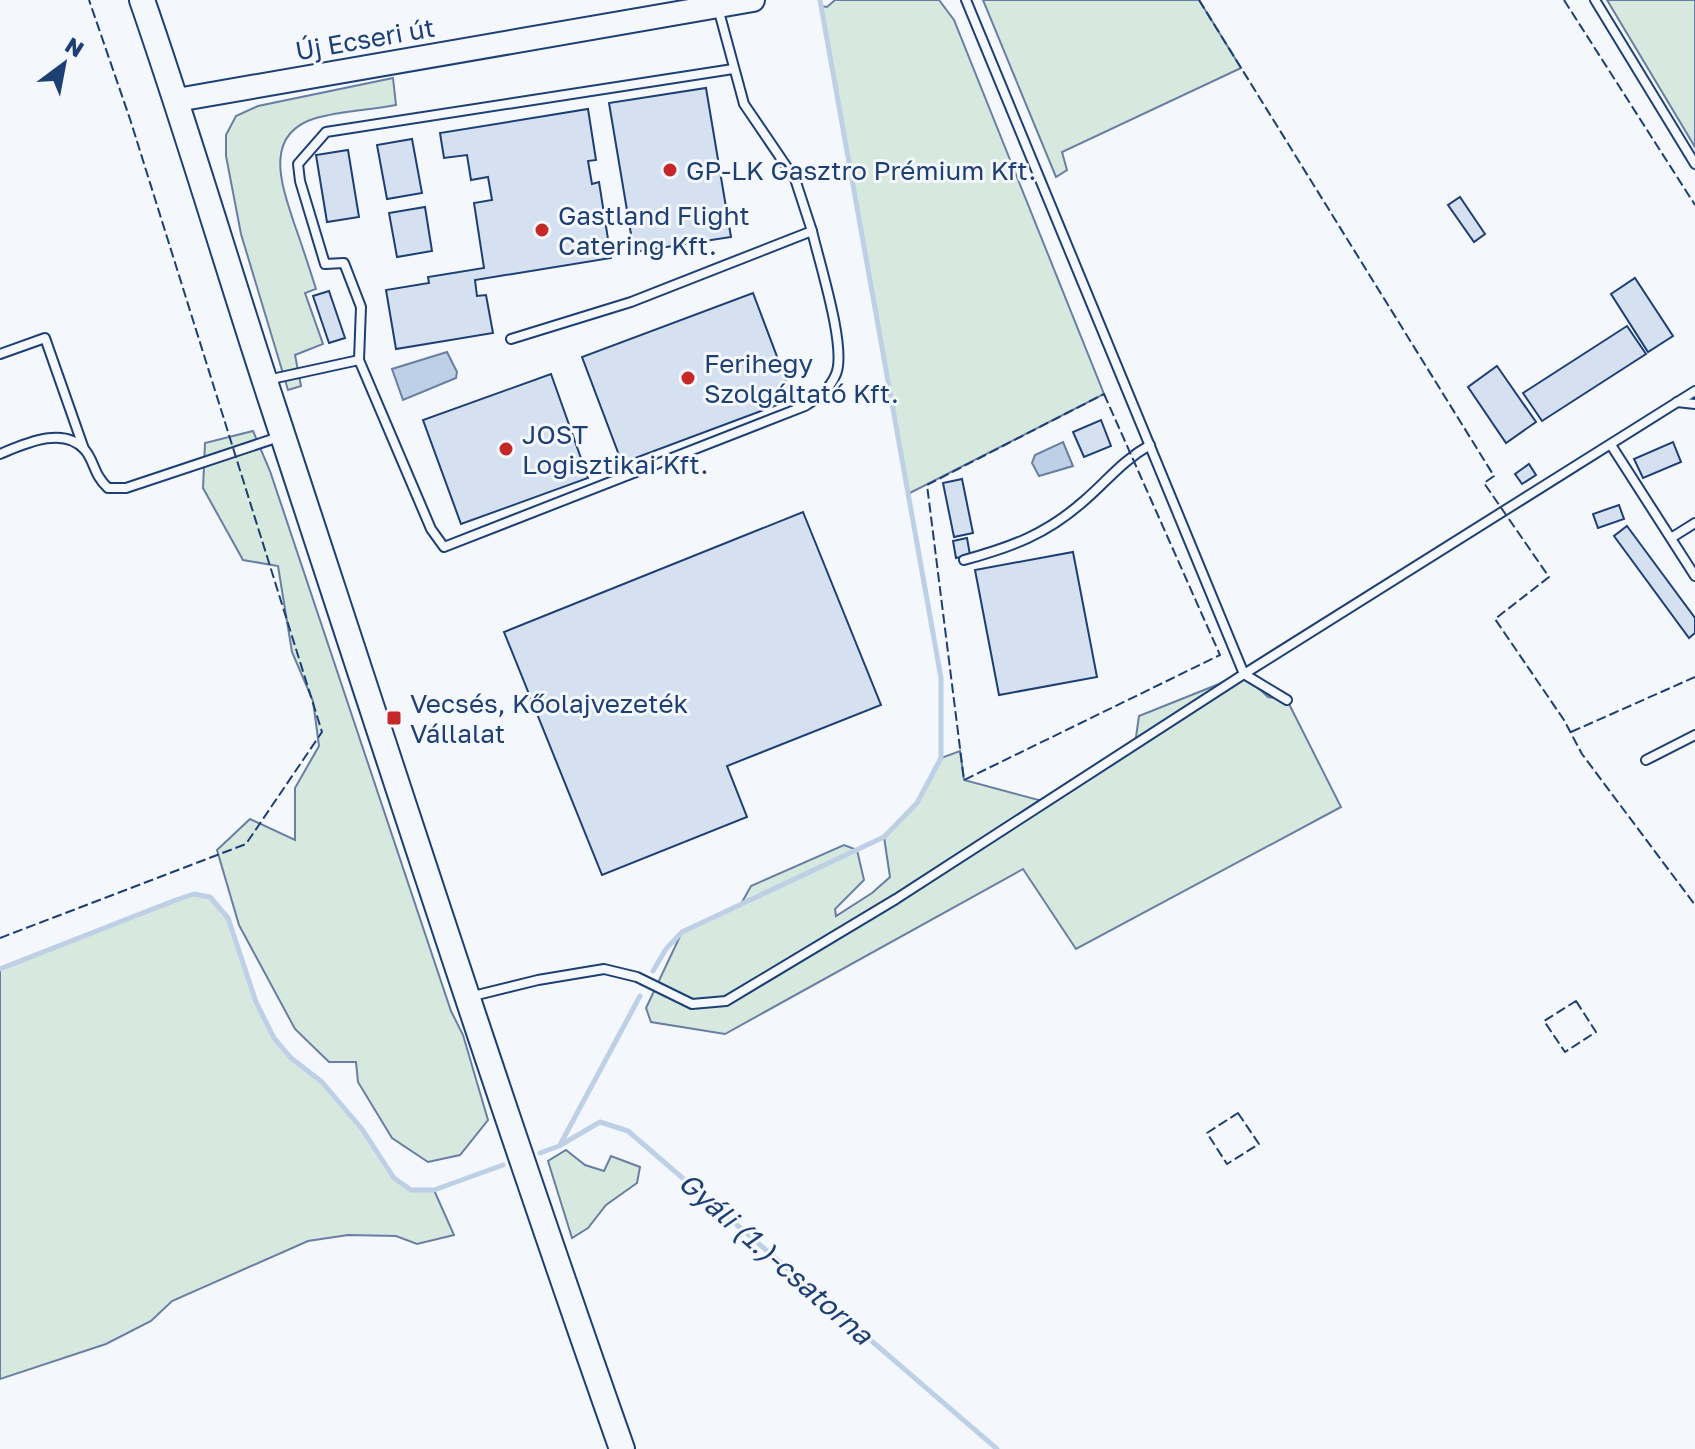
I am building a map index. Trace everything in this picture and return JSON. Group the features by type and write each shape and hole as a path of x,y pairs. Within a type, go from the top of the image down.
{"main road":[{"path":"142,0 538,1212 622,1449"},
{"name":"Új Ecseri út","path":"177,100 717,3 753,0"}],"lane":[{"path":"966,0 1244,674 1287,700"},
{"path":"1595,0 1695,164"},
{"path":"717,3 744,104 795,179 812,231 838,341 836,374 818,398 805,406 444,547 431,529 359,360 361,307 344,263 325,264 298,164 326,132 733,69"},
{"path":"511,339 631,302 812,231"},
{"path":"0,354 45,338 85,449 97,477 108,488 126,488 282,436"},
{"path":"265,381 359,360"},
{"path":"468,997 538,980 604,969 637,977 692,1004 726,1001 896,899 1244,674 1695,391"},
{"path":"1677,402 1695,404"},
{"path":"0,454 34,440 62,437 85,449"},
{"path":"964,560 1011,547 1044,531 1085,500 1131,455 1150,445"},
{"path":"1611,445 1695,576"},
{"path":"1671,538 1695,523"},
{"path":"1646,760 1695,735"}],"shaded area":[{"path":"835,0 939,0 954,20 1104,394 908,494 821,6 827,7"},
{"path":"983,0 1199,0 1241,68 1062,152 1067,170 1056,177"},
{"path":"1607,0 1695,0 1695,147"},
{"path":"393,78 396,105 316,118 299,126 288,136 282,148 281,178 316,289 305,293 323,344 295,355 301,386 288,390 241,234 226,156 226,135 236,116 258,106"},
{"path":"253,431 270,471 451,1011 463,1035 488,1120 460,1155 428,1162 392,1138 358,1082 356,1062 329,1062 295,1029 239,925 217,850 250,819 295,840 295,788 319,746 313,701 292,652 278,566 243,560 203,488 205,443"},
{"path":"1244,674 1268,697 1287,700 1341,807 1076,949 1023,869 725,1034 651,1022 646,1008 682,932 741,904 751,886 844,845 857,850 864,880 835,909 836,916 872,893 890,877 884,837 917,803 941,758 960,751 964,780 1046,802 1135,744 1139,716"},
{"path":"194,894 210,897 228,918 256,1002 274,1038 291,1058 322,1082 362,1129 394,1178 411,1190 434,1190 454,1235 417,1244 396,1236 348,1235 308,1241 172,1301 151,1321 106,1344 0,1379 0,969"},
{"path":"566,1150 585,1165 604,1171 611,1156 640,1167 637,1183 606,1205 588,1228 572,1238 548,1161"}],"water":[{"path":"447,352 457,372 456,378 403,400 392,369"},
{"path":"1063,442 1073,466 1039,476 1032,463 1035,455"}],"building":[{"name":"GP-LK Gasztro Prémium Kft.","path":"706,88 731,237 634,252 609,103"},
{"name":"Gastland Flight Catering Kft.","path":"588,109 596,160 588,161 592,184 599,182 611,258 475,280 477,296 486,295 493,333 396,349 386,290 429,283 428,277 484,268 474,203 492,200 488,177 471,180 467,155 444,158 440,133"},
{"path":"412,139 422,193 387,199 377,145"},
{"path":"348,150 359,217 327,222 316,155"},
{"path":"1460,197 1485,234 1474,242 1448,205"},
{"path":"425,207 432,251 397,257 389,213"},
{"path":"1635,278 1673,336 1648,352 1611,294"},
{"path":"329,291 345,338 329,343 313,296"},
{"name":"Ferihegy Szolgáltató Kft.","path":"753,293 793,399 622,463 582,357"},
{"path":"1627,326 1646,354 1542,421 1523,393"},
{"path":"1497,366 1536,422 1506,443 1468,387"},
{"name":"JOST Logisztikai Kft.","path":"551,374 588,478 461,524 423,420"},
{"path":"1101,420 1111,446 1084,457 1073,432"},
{"path":"1673,442 1681,462 1643,478 1634,459"},
{"path":"1529,464 1536,475 1522,484 1515,474"},
{"path":"962,479 973,533 954,537 943,483"},
{"path":"1619,505 1624,519 1598,528 1593,514"},
{"path":"803,512 881,705 727,766 747,817 602,875 504,632"},
{"path":"1627,526 1695,618 1695,633 1689,638 1614,536"},
{"path":"967,538 970,555 956,558 953,541"},
{"path":"1073,552 1097,677 999,695 975,570"}],"waterway":[{"path":"653,971 666,949 682,932 884,837 917,803 941,758 941,678 820,0"},
{"name":"Gyáli (1.)-csatorna","path":"0,969 173,901 194,894 210,897 228,918 256,1002 274,1038 291,1058 322,1082 362,1129 394,1178 411,1190 434,1190 503,1165"},
{"path":"561,1143 640,996"},
{"name":"Gyáli (1.)-csatorna","path":"540,1153 559,1146 600,1122 628,1131 997,1449"}],"fence":[{"path":"0,938 246,844 322,732 130,119 89,0"},
{"path":"1199,0 1494,476 1484,483 1549,577 1495,619 1564,720 1582,754 1695,905"},
{"path":"1564,0 1695,205"},
{"path":"1104,394 1220,655 964,780 927,485 1104,394"},
{"path":"1571,732 1695,677"},
{"path":"1576,1001 1596,1032 1565,1052 1544,1021 1576,1001"},
{"path":"1238,1113 1259,1144 1227,1164 1207,1133 1238,1113"}],"place":[{"name":"GP-LK Gasztro Prémium Kft.","path":"670,170"},
{"name":"Gastland Flight Catering Kft.","path":"542,230"},
{"name":"Ferihegy Szolgáltató Kft.","path":"688,378"},
{"name":"JOST Logisztikai Kft.","path":"506,449"},
{"name":"Vecsés, Kőolajvezeték Vállalat","path":"394,718"}]}
